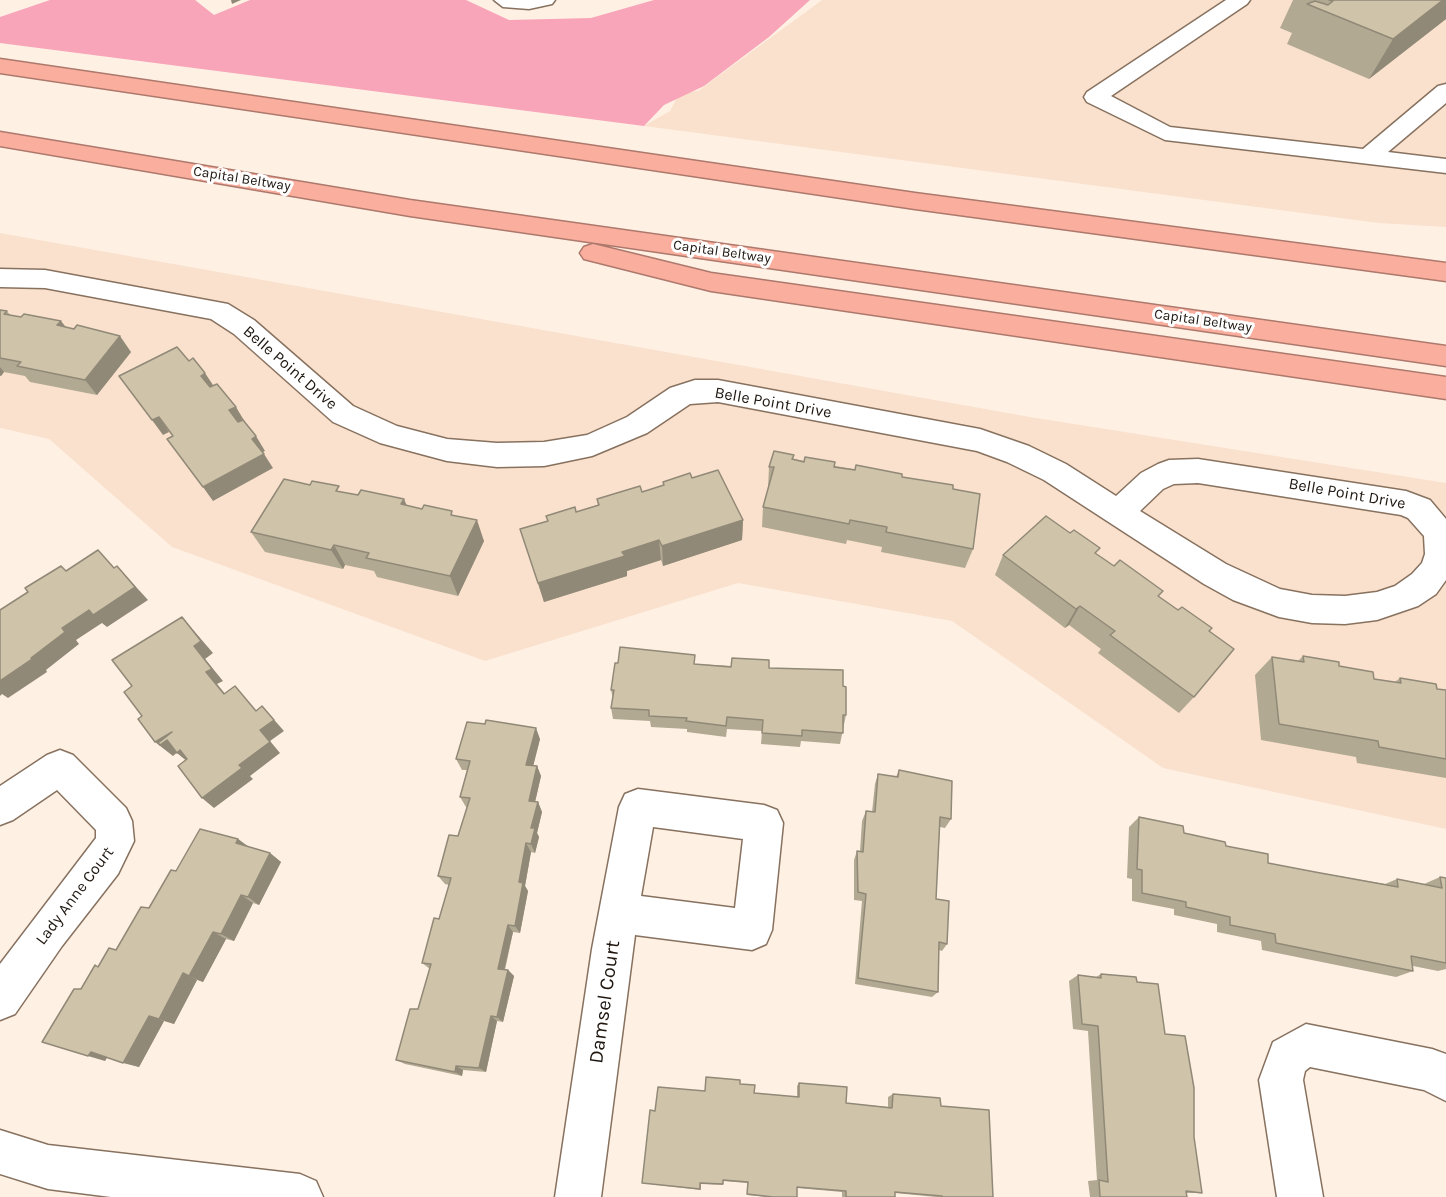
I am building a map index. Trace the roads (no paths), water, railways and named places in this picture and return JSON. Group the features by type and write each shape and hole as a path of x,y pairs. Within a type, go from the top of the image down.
{"highway":[{"path":"0,66 915,201 1446,272"},
{"name":"Capital Beltway","path":"0,139 410,207 1446,356"},
{"path":"915,201 1232,234 1446,253"},
{"path":"410,207 711,282 1446,388"}],"street":[{"path":"504,0 510,3 529,3 545,0"},
{"path":"1240,0 1095,97 1165,133 1446,166"},
{"path":"1368,157 1446,91"},
{"name":"Belle Point Drive","path":"0,278 45,279 218,311 244,327 343,414 390,435 447,450 497,455 532,454 592,445 637,425 680,396 695,391 718,391 980,440 1018,454 1055,472 1118,513 1215,574 1245,590 1280,603 1312,609 1345,610 1377,606 1407,596 1424,584 1436,569 1441,554 1441,540 1436,529 1419,509 1406,502 1207,472 1169,472 1152,481 1118,513"},
{"name":"Lady Anne Court","path":"0,807 60,767 112,821 115,841 104,861 48,932 0,999"},
{"name":"Damsel Court","path":"578,1197 612,950 638,807 764,823 752,930 619,913"},
{"path":"1300,1197 1281,1080 1288,1057 1306,1045 1432,1070 1446,1079"},
{"path":"0,1152 48,1167 300,1197"}]}
